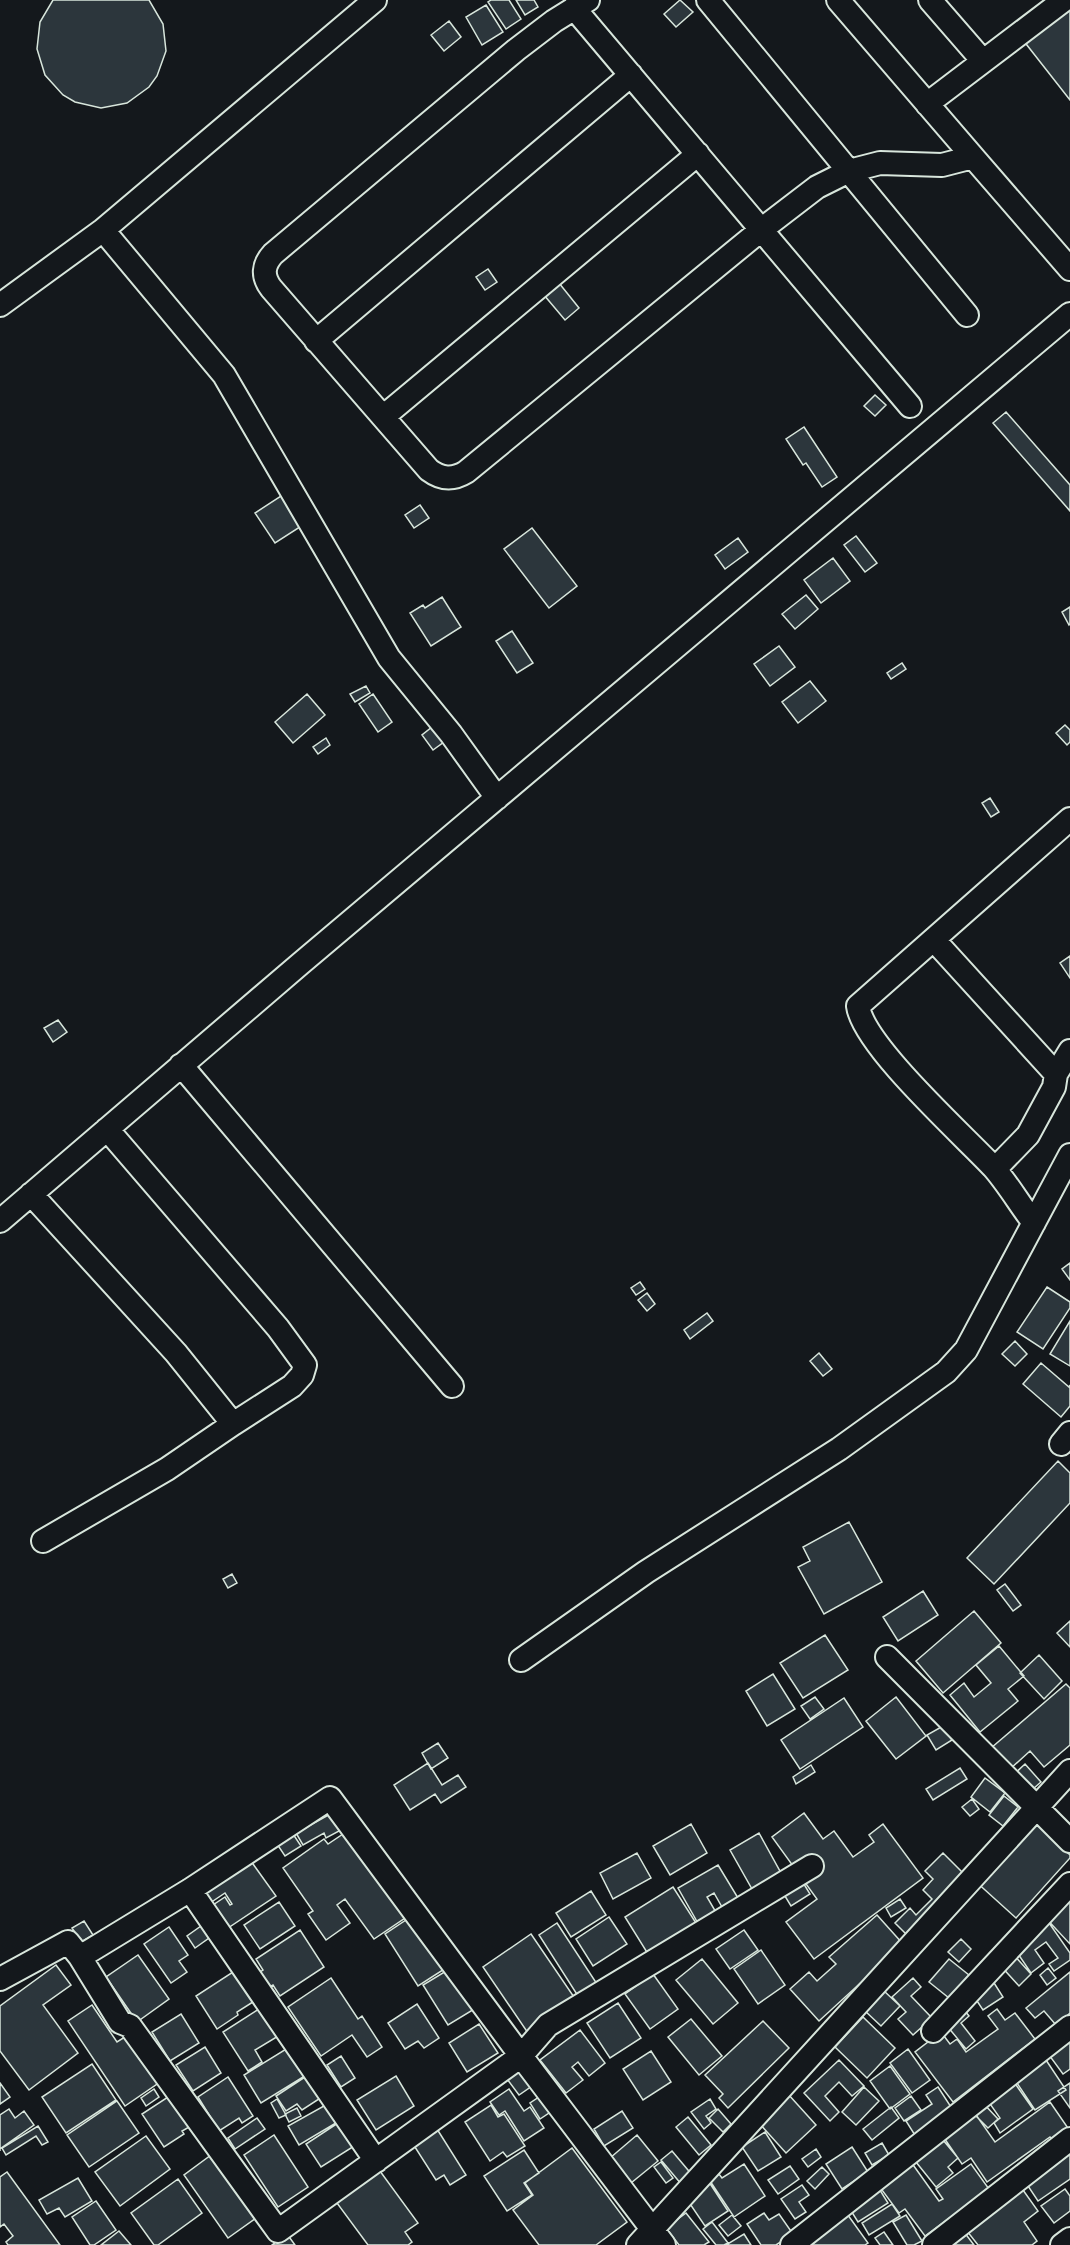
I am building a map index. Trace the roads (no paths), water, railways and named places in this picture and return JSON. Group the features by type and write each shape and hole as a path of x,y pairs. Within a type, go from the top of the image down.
{"street":[{"path":"0,306 103,230 375,0"},
{"path":"708,0 967,315"},
{"path":"838,0 1070,269"},
{"path":"930,0 983,61"},
{"path":"927,104 1056,2"},
{"path":"910,406 761,230 631,75 581,4 516,50 268,259 265,267 266,281 316,341 434,474 447,478 460,475 761,230 817,187 849,171 880,163 942,165 973,157"},
{"path":"316,341 631,75"},
{"path":"383,417 698,154"},
{"path":"103,230 224,375 389,658 451,734 497,798"},
{"path":"0,1221 181,1065 1070,314"},
{"path":"1034,1223 995,1170 881,1050 859,1016 858,1006 1070,819"},
{"path":"934,940 1056,1074"},
{"path":"995,1170 1028,1135 1054,1087 1056,1074 1070,1051"},
{"path":"181,1065 452,1386"},
{"path":"43,1540 167,1469 292,1386 303,1375 305,1365 278,1328 107,1129"},
{"path":"520,1660 646,1572 839,1449 946,1372 966,1350 1070,1155"},
{"path":"31,1194 176,1353 232,1424"},
{"path":"887,1657 1070,1841"},
{"path":"80,1957 190,1890 330,1798 521,2056 652,2240 1070,1771"},
{"path":"0,1979 68,1942 80,1957 120,2022 130,2026 278,2230 521,2056 548,2025 812,1866"},
{"path":"933,2031 1070,1884"},
{"path":"190,1890 376,2161"},
{"path":"792,2245 1070,2027"},
{"path":"934,2245 1070,2139"},
{"path":"1062,2245 1070,2239"}]}
